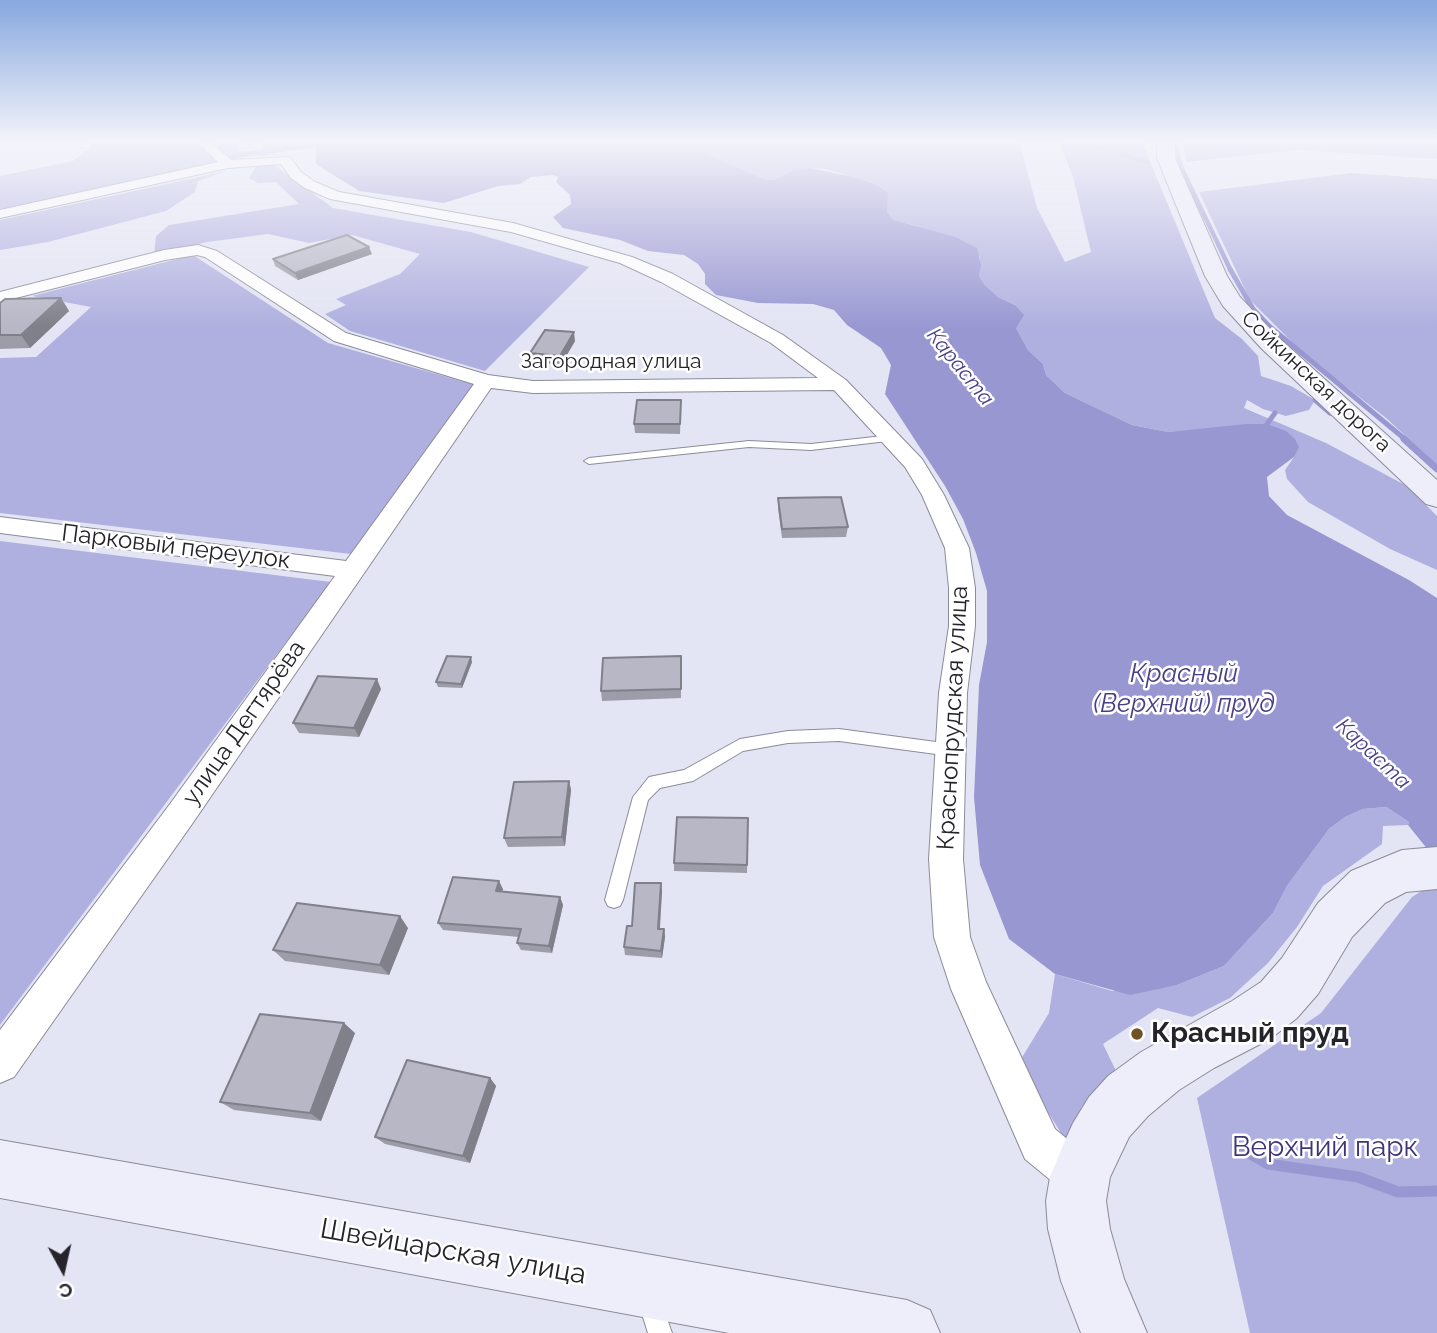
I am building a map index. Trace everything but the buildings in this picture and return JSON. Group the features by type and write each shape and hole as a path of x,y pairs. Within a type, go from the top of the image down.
{"main road":[{"name":"Сойкинская дорога","path":"1185,202 1216,276 1231,301 1270,343 1437,497"},
{"path":"1114,1333 1093,1280 1079,1229 1076,1201 1080,1177 1093,1143 1109,1117 1128,1096 1195,1049 1251,1020 1279,1000 1300,975 1335,920 1368,887 1402,871 1433,868"},
{"name":"Швейцарская улица","path":"0,1169 653,1310 907,1333"}],"street":[{"path":"0,214 54,202"},
{"name":"Краснопрудская улица","path":"370,202 513,228 626,260 667,278 777,339 839,384 914,464 933,495 957,548 962,588 962,626 953,693 946,859 953,937 970,989 1040,1144 1080,1177"},
{"name":"Загородная улица","path":"0,297 164,255 206,251 340,337 486,381 533,387 839,384"},
{"name":"улица Дегтярёва","path":"0,1063 181,814 486,381"},
{"name":"Парковый переулок","path":"0,525 351,570"}],"lane":[{"path":"590,461 749,444 811,447 892,438"},
{"path":"614,900 641,797 655,782 687,776 740,745 788,737 839,735 951,750"}],"green space":[{"path":"0,202 41,202 0,211"},
{"path":"82,202 179,202 166,211 48,242 0,250 0,220"},
{"path":"297,202 325,202 333,208 471,232 589,267 485,371 350,331 325,314 346,305 336,299 400,274 420,254 352,235 309,243 268,234 207,242 154,255 156,236 169,225 299,204"},
{"path":"883,202 1035,202 1065,262 1091,252 1079,202 1167,202 1215,318 1242,339 1258,356 1261,376 1291,386 1315,400 1309,410 1286,416 1263,409 1247,400 1244,408 1326,443 1407,486 1437,516 1437,570 1390,549 1308,502 1287,479 1285,470 1294,457 1267,424 1168,432 1132,425 1065,393 1046,375 1043,364 1028,350 1016,328 1015,305 998,297 979,276 980,257 916,226 894,220"},
{"path":"1204,202 1437,202 1437,465 1386,418 1304,354 1250,300"},
{"path":"193,255 328,343 475,385 351,554 0,513 0,358 36,357 91,307 32,296"},
{"path":"0,541 331,582 0,1025"},
{"path":"1386,807 1409,822 1408,825 1383,826 1382,844 1323,886 1297,927 1268,963 1230,998 1192,1017 1158,1008 1103,1044 1116,1071 1071,1149 1018,1064 1049,1013 1055,974 1112,991 1177,985 1224,966 1273,913 1287,886 1329,829 1345,817 1363,809"},
{"name":"Верхний парк","path":"1437,889 1437,1333 1250,1333 1197,1098 1321,1013 1412,897 1423,890"}],"water":[{"name":"Красный (Верхний) пруд","path":"888,202 887,212 894,220 955,237 977,248 981,265 979,276 998,297 1015,305 1024,315 1016,328 1028,350 1043,364 1046,375 1065,393 1132,425 1168,432 1246,424 1267,424 1286,431 1299,447 1294,457 1267,477 1269,496 1287,515 1409,580 1437,598 1437,861 1408,825 1409,822 1386,807 1363,809 1345,817 1329,829 1287,886 1273,913 1224,966 1177,985 1130,995 1055,974 1009,939 980,865 974,797 979,685 987,642 987,591 963,519 945,486 885,394 891,365 881,348 847,325 834,310 813,304 758,303 716,295 705,284 705,274 698,264 684,255 648,251 620,240 563,228 553,217 571,204"}],"waterway":[{"path":"1198,202 1230,269"},
{"path":"1230,269 1253,309 1269,326 1406,440"},
{"path":"1315,400 1330,413"},
{"path":"1267,424 1275,413"},
{"path":"1404,439 1437,469"},
{"path":"1237,1146 1268,1164 1358,1177 1398,1192 1437,1191"}],"place":[{"name":"Красный пруд","path":"1137,1034"}],"water label":[{"name":"Караста","path":"960,367"},
{"name":"Караста","path":"1373,754"}]}
